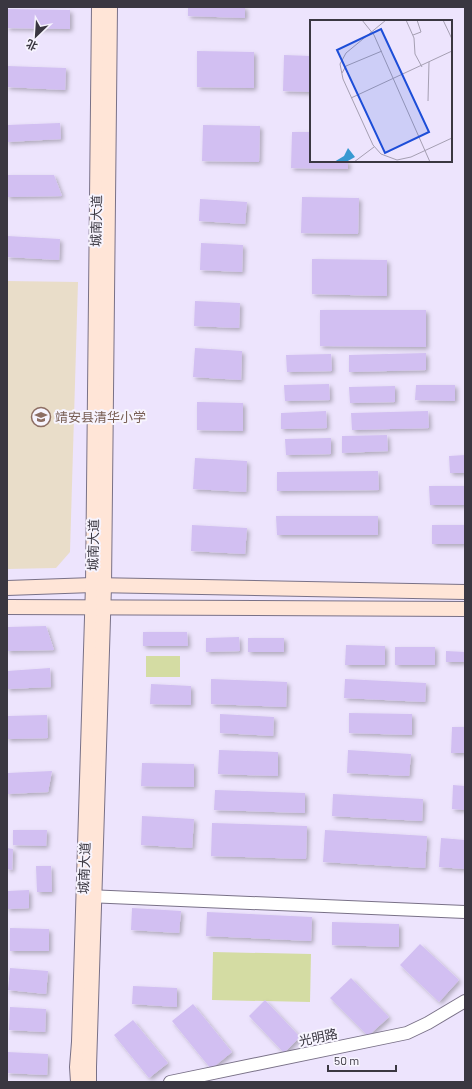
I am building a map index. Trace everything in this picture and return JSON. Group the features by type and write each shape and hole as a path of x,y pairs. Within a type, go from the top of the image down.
{"main road":[{"name":"城南大道","path":"98,7 99,585"},
{"name":"城南大道","path":"90,1082 89,896 99,585 110,7"},
{"path":"7,588 99,585 465,592"},
{"path":"7,607 465,609"},
{"name":"城南大道","path":"78,1082 77,1067 89,896"}],"street":[{"path":"89,896 465,912"},
{"name":"光明路","path":"170,1082 407,1033 428,1023 465,1001"}],"shaded area":[{"name":"靖安县清华小学","path":"7,281 78,282 70,552 56,568 7,569"}],"green space":[{"path":"146,656 180,656 180,677 146,677"},
{"path":"213,952 311,954 310,1002 212,1000"}],"building":[{"path":"188,7 245,7 245,18 188,16"},
{"path":"7,9 70,10 70,29 7,28"},
{"path":"197,51 254,52 254,88 197,87"},
{"path":"284,55 310,56 310,92 283,91"},
{"path":"7,66 66,68 65,90 7,87"},
{"path":"60,123 61,139 7,142 7,125"},
{"path":"203,125 260,126 259,162 202,161"},
{"path":"292,132 310,132 310,162 348,162 348,169 291,168"},
{"path":"7,175 54,175 62,196 7,197"},
{"path":"302,197 359,198 358,234 301,233"},
{"path":"200,199 247,202 245,224 199,221"},
{"path":"7,236 60,239 59,260 7,257"},
{"path":"201,243 243,245 242,272 200,270"},
{"path":"312,259 387,260 387,296 312,294"},
{"path":"195,301 240,303 239,328 194,326"},
{"path":"320,310 426,310 426,347 320,346"},
{"path":"195,348 242,351 241,380 193,377"},
{"path":"426,353 426,370 349,372 349,355"},
{"path":"331,354 332,371 287,372 286,355"},
{"path":"329,384 330,400 285,401 284,385"},
{"path":"416,385 455,385 455,401 415,400"},
{"path":"395,386 395,402 350,403 349,387"},
{"path":"197,402 243,403 243,431 197,430"},
{"path":"326,411 327,428 281,429 281,413"},
{"path":"428,411 429,428 352,430 351,413"},
{"path":"387,435 388,451 342,453 342,436"},
{"path":"331,438 331,454 286,455 285,439"},
{"path":"465,455 465,473 450,473 449,456"},
{"path":"195,458 247,461 246,492 193,489"},
{"path":"378,471 379,490 277,491 277,472"},
{"path":"429,486 465,486 465,505 430,505"},
{"path":"276,516 378,516 378,535 277,535"},
{"path":"192,525 247,528 245,554 191,551"},
{"path":"432,525 465,525 465,544 432,544"},
{"path":"46,626 54,650 7,651 7,627"},
{"path":"143,632 187,632 188,646 143,646"},
{"path":"239,637 240,651 206,652 206,638"},
{"path":"248,638 284,638 284,652 248,652"},
{"path":"346,645 385,646 385,665 345,665"},
{"path":"395,647 435,647 435,665 395,665"},
{"path":"446,651 465,652 465,662 446,662"},
{"path":"50,668 51,687 7,689 7,671"},
{"path":"211,679 287,682 286,707 211,704"},
{"path":"345,679 426,683 425,702 344,698"},
{"path":"151,684 191,686 191,705 150,704"},
{"path":"349,713 412,714 412,735 349,733"},
{"path":"220,714 274,717 273,736 220,733"},
{"path":"47,715 48,738 7,739 7,716"},
{"path":"452,727 465,727 465,753 451,753"},
{"path":"219,750 278,752 278,776 218,774"},
{"path":"348,750 411,754 409,776 347,773"},
{"path":"142,763 194,764 194,787 141,786"},
{"path":"52,771 48,792 7,794 7,773"},
{"path":"453,785 465,786 465,810 452,809"},
{"path":"215,790 305,793 305,813 214,810"},
{"path":"333,794 423,799 422,821 332,816"},
{"path":"142,816 194,819 192,848 141,845"},
{"path":"212,823 307,826 306,859 211,856"},
{"path":"13,830 47,830 46,846 13,845"},
{"path":"325,830 427,836 425,868 323,862"},
{"path":"441,838 465,840 465,869 439,867"},
{"path":"7,848 13,849 12,870 7,869"},
{"path":"36,866 51,866 52,892 37,892"},
{"path":"29,890 29,908 7,909 7,891"},
{"path":"132,908 181,911 179,933 131,930"},
{"path":"207,912 312,917 311,941 206,936"},
{"path":"332,922 399,924 399,947 332,945"},
{"path":"10,928 49,929 49,951 10,951"},
{"path":"420,944 459,980 439,1002 400,965"},
{"path":"10,968 48,971 46,994 8,990"},
{"path":"351,978 389,1017 368,1036 330,998"},
{"path":"133,986 177,988 177,1007 132,1004"},
{"path":"265,1000 300,1037 284,1053 249,1016"},
{"path":"193,1004 232,1052 211,1069 172,1021"},
{"path":"10,1007 46,1009 45,1032 9,1030"},
{"path":"133,1020 168,1063 149,1078 114,1035"},
{"path":"7,1052 48,1054 47,1075 7,1073"}],"place":[{"name":"靖安县清华小学","path":"41,417"}]}
